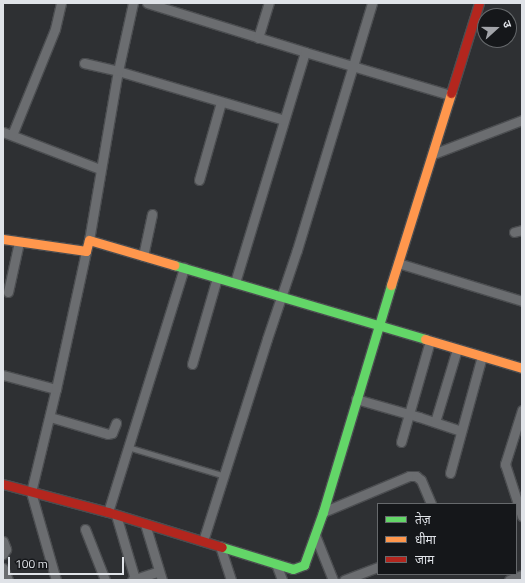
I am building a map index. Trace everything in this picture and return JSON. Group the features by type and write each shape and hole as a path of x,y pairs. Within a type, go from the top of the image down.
{"street":[{"path":"61,3 55,29 7,134 100,169"},
{"path":"56,580 31,492 50,417 89,240 118,71 133,3"},
{"path":"147,3 353,67 450,95"},
{"path":"258,38 269,3"},
{"path":"203,541 225,476 267,339 282,297 372,3"},
{"path":"3,484 112,513 293,569 304,565 323,512 378,326 479,3"},
{"path":"234,283 305,52"},
{"path":"84,63 118,71 284,120"},
{"path":"199,180 221,102"},
{"path":"433,154 522,120"},
{"path":"144,256 152,214"},
{"path":"3,240 86,251"},
{"path":"89,240 522,368"},
{"path":"8,292 19,242"},
{"path":"398,263 522,301"},
{"path":"159,571 133,580 112,513 128,447 184,268"},
{"path":"192,364 217,278"},
{"path":"401,442 430,341"},
{"path":"435,422 457,349"},
{"path":"450,473 482,356"},
{"path":"3,375 56,389"},
{"path":"356,399 410,414 461,431"},
{"path":"522,410 504,464 522,516"},
{"path":"50,417 108,434 112,433 116,423"},
{"path":"323,512 409,476 416,476 421,480 431,503"},
{"path":"146,524 162,580"},
{"path":"84,529 105,580"},
{"path":"315,535 333,580"},
{"path":"3,542 6,549 3,554"},
{"path":"220,546 231,580"},
{"path":"276,564 282,580"},
{"path":"344,580 377,567"},
{"path":"3,568 8,580"},
{"path":"510,580 522,575"}],"lane":[{"path":"128,447 225,476"}],"traffic: fast":[{"path":"174,265 425,339"},
{"path":"222,547 293,569 304,565 323,512 391,285"}],"traffic: slow":[{"path":"391,285 451,93"},
{"path":"3,239 86,251 89,240 174,265"},
{"path":"425,339 522,368"}],"traffic: jam":[{"path":"451,93 479,3"},
{"path":"3,484 108,512 222,547"}]}
